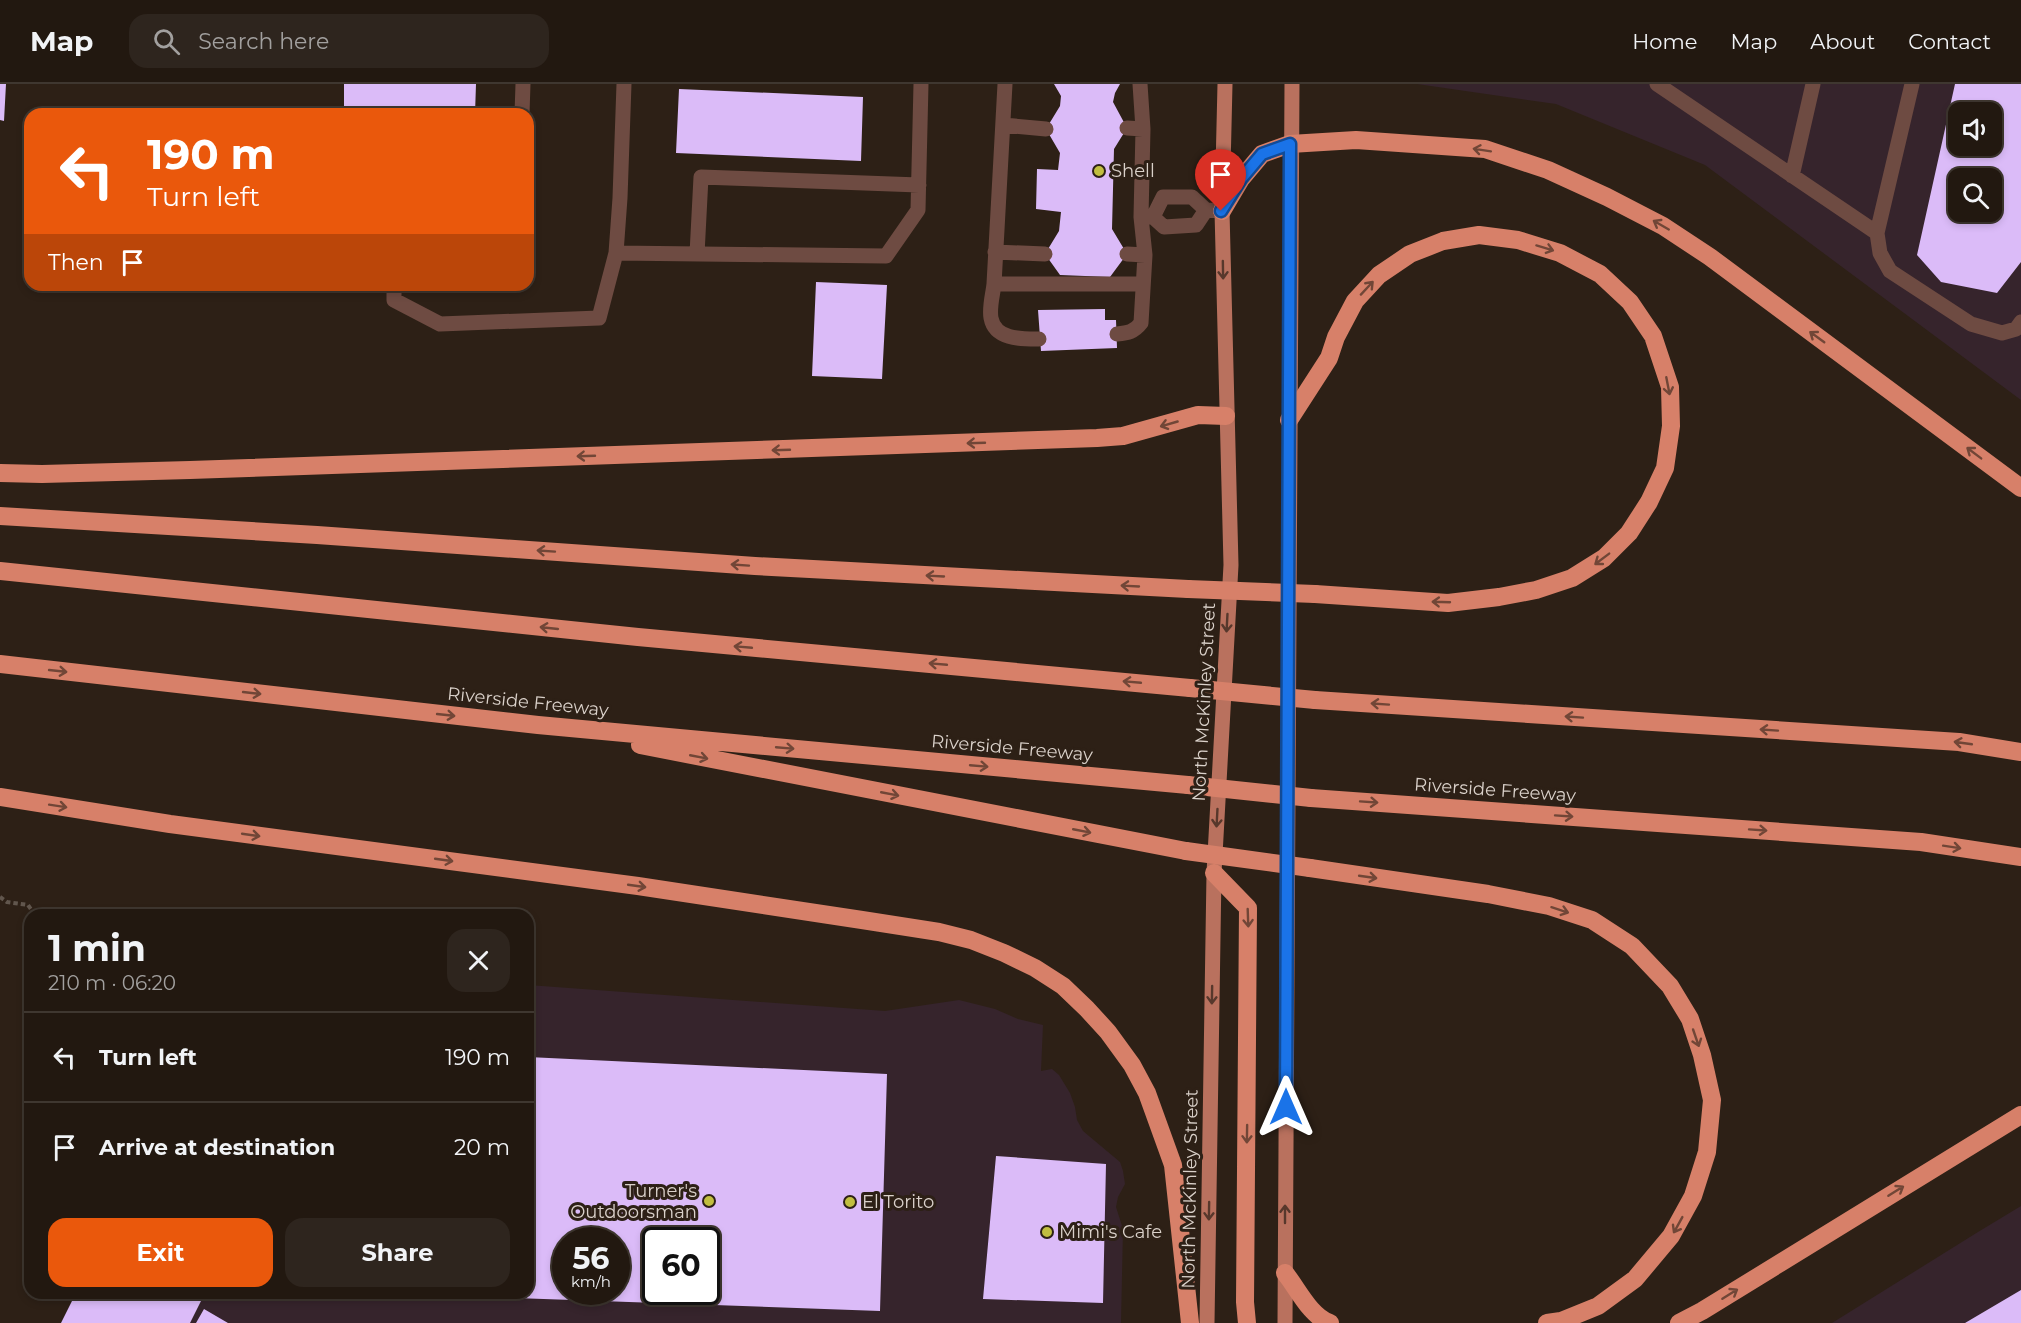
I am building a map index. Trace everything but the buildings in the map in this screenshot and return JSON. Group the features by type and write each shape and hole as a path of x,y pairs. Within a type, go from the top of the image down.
{"highway":[{"path":"1214,211 1262,154 1290,144 1356,140 1485,149 1548,170 1663,226 1710,257 2021,488"},
{"path":"0,516 317,535 755,566 1315,594 1448,603 1536,590 1572,578 1604,558 1629,533 1649,502 1665,468 1671,426 1670,387 1653,336 1630,302 1600,274 1560,253 1518,240 1479,235 1443,241 1410,254 1379,275 1355,302 1336,337 1329,358 1289,420"},
{"path":"0,473 190,470 1098,438 1123,436 1198,415 1226,416"},
{"path":"0,571 638,637 1315,700 1959,742 2021,752"},
{"name":"Riverside Freeway","path":"0,664 538,725 1311,798 1921,842 2021,857"},
{"path":"538,725 1186,851 1488,894 1550,906 1592,920 1632,945 1671,986 1690,1019 1702,1055 1712,1100 1707,1152 1693,1196 1671,1236 1635,1280 1598,1306 1561,1321 1547,1323"},
{"path":"0,797 170,824 638,886 939,932 971,940 1005,953 1063,986 1088,1009 1132,1065 1148,1094 1173,1165 1190,1323"},
{"path":"1214,873 1248,908 1245,1290 1247,1323"},
{"path":"1679,1323 2021,1115"},
{"path":"1285,1273 1309,1306 1322,1320 1330,1323"}],"main road":[{"name":"North McKinley Street","path":"1207,1323 1214,873 1231,565 1226,416 1214,211 1226,84"},
{"path":"1285,1323 1292,84"}],"lane":[{"path":"522,108 523,84"},
{"path":"394,291 394,300 440,324 599,318 616,253 624,84"},
{"path":"616,253 886,256 918,210 921,84"},
{"path":"1005,84 991,318 1001,334 1012,338 1039,339"},
{"path":"1117,334 1136,330 1141,323 1147,217 1140,84"},
{"path":"1658,84 1877,233"},
{"path":"1792,176 1813,84"},
{"path":"1912,84 1877,233 1880,253 1890,271 1971,324 2002,333 2016,329 2021,322"},
{"path":"1003,125 1046,129"},
{"path":"1127,128 1143,129"},
{"path":"697,254 701,177 919,185"},
{"path":"1163,196 1192,197 1214,211 1196,225 1164,228 1147,217 1163,196"},
{"path":"995,252 1046,254"},
{"path":"1127,254 1145,255"},
{"path":"994,284 1143,284"}],"path":[{"path":"0,897 7,902 28,905 31,909"}],"shaded area":[{"path":"1417,84 2021,84 2021,400 1705,165 1556,104"},
{"path":"534,985 885,1011 959,1000 1043,1025 1041,1071 1052,1069 1059,1075 1070,1093 1077,1120 1083,1131 1120,1162 1123,1171 1125,1184 1116,1207 1123,1229 1121,1323 61,1323 73,1299 534,1299"},
{"path":"2021,1206 2021,1323 1832,1323 1978,1232"}],"place":[{"name":"Shell","path":"1099,171"},
{"name":"Turner's Outdoorsman","path":"709,1201"},
{"name":"El Torito","path":"850,1202"},
{"name":"Mimi's Cafe","path":"1047,1232"}],"route":[{"path":"1221,211 1241,179 1262,154 1290,144 1286,1107"}]}
